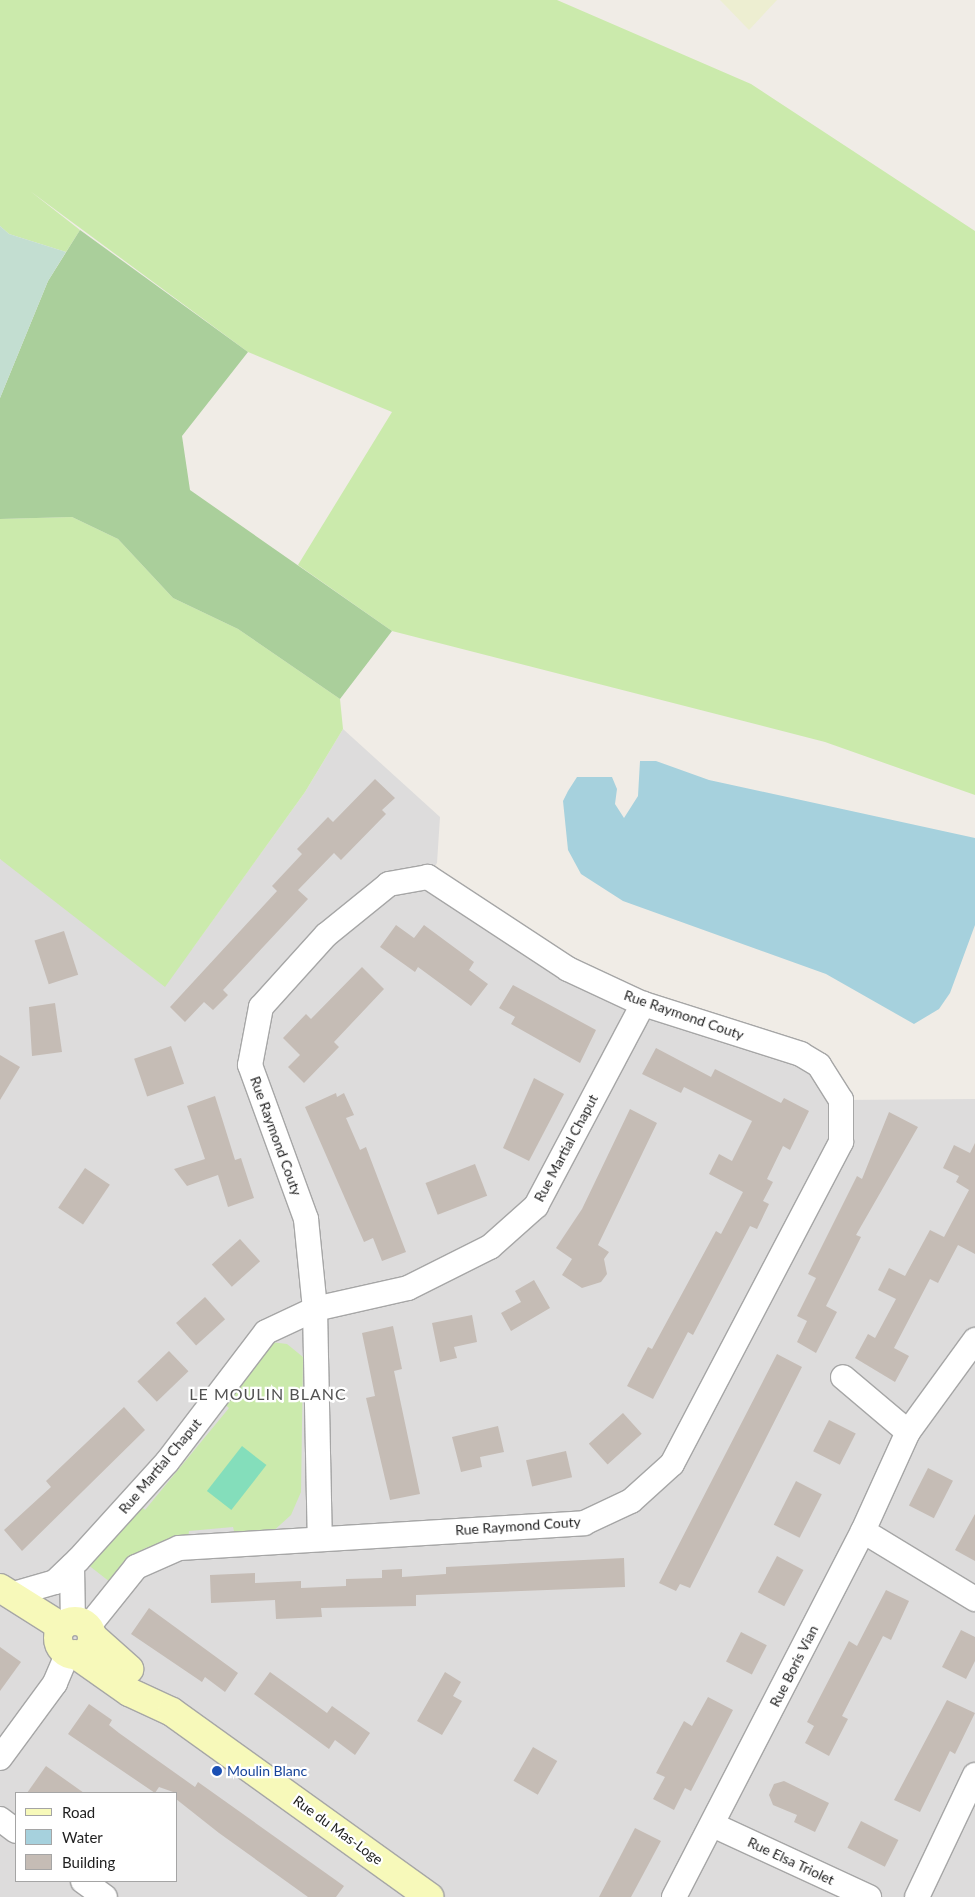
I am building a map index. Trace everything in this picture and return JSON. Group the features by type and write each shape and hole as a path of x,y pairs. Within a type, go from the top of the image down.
{"main road":[{"name":"Rue du Mas-Loge","path":"5,1592 76,1636 172,1712 429,1897"}],"street":[{"name":"Rue Raymond Couty","path":"76,1636 136,1567 154,1556 178,1548 584,1523 631,1502 672,1464 841,1142 843,1112 834,1085 819,1065 801,1054 643,1004 568,969 428,877 390,884 326,935 261,1007 250,1064 306,1219 315,1309 320,1539"},
{"name":"Rue Martial Chaput","path":"5,1592 55,1582 72,1566 167,1462 266,1332 315,1309 408,1288 490,1247 536,1206 643,1004"},
{"name":"Rue Boris Vian","path":"674,1897 713,1825 863,1532 908,1432 975,1340"},
{"path":"843,1377 908,1432"},
{"path":"863,1532 975,1599"},
{"path":"0,1758 55,1683 76,1636 72,1566"},
{"path":"917,1897 975,1775"},
{"path":"0,1819 15,1830"},
{"name":"Rue Elsa Triolet","path":"713,1825 869,1897"},
{"path":"84,1882 105,1897"}],"shaded area":[{"path":"343,729 440,817 437,863 429,876 555,960 801,1054 841,1100 975,1099 975,1897 0,1897 0,859 192,949 305,792"}],"green space":[{"path":"0,0 557,0 751,84 975,231 975,795 825,742 392,631 298,565 392,412 248,352 30,191 80,230 66,252 9,234 0,226"},
{"path":"720,0 777,0 749,30"},
{"path":"0,226 9,234 66,252 48,281 0,398"},
{"path":"80,230 248,352 182,436 190,490 392,631 340,699 238,629 173,598 118,539 72,517 0,519 0,398 48,281"},
{"path":"72,517 118,539 173,598 238,629 340,699 343,729 305,792 165,987 0,859 0,519"},
{"path":"271,1342 287,1344 303,1357 301,1492 291,1515 270,1534 235,1535 233,1527 189,1531 188,1539 145,1548 110,1582 87,1564 140,1505 145,1510 229,1408 223,1403"},
{"path":"242,1446 266,1465 231,1510 207,1491"}],"water":[{"path":"640,761 656,761 709,780 975,838 975,925 950,993 939,1009 914,1024 826,974 623,901 581,874 568,850 563,801 568,791 577,777 612,777 617,789 615,804 624,818 638,796"}],"building":[{"path":"375,779 395,798 382,810 386,814 341,860 334,853 298,890 308,899 223,990 228,995 213,1010 204,1002 185,1022 170,1007 277,891 272,886 302,854 297,849 328,817 333,822"},
{"path":"396,925 414,938 424,925 474,962 469,970 488,984 471,1006 418,967 415,972 380,947"},
{"path":"64,931 78,975 49,984 35,941"},
{"path":"362,967 384,989 334,1042 339,1047 304,1083 288,1067 300,1055 283,1038 306,1014 311,1019"},
{"path":"513,985 596,1030 580,1063 511,1024 515,1017 499,1008"},
{"path":"55,1003 62,1052 32,1056 29,1007"},
{"path":"171,1046 184,1084 147,1097 134,1059"},
{"path":"656,1048 711,1077 715,1069 781,1103 784,1098 809,1111 790,1150 783,1146 767,1179 773,1182 763,1201 769,1204 757,1229 750,1226 693,1335 688,1332 653,1399 627,1386 648,1347 652,1349 716,1231 721,1234 743,1192 709,1174 719,1154 732,1161 752,1121 684,1087 681,1093 642,1074"},
{"path":"0,1055 20,1067 0,1100"},
{"path":"534,1078 564,1094 529,1161 503,1148"},
{"path":"336,1093 337,1097 344,1093 354,1115 346,1118 360,1150 366,1147 406,1252 382,1261 373,1238 364,1242 305,1107"},
{"path":"215,1096 235,1160 241,1158 254,1198 228,1207 218,1175 187,1186 174,1169 205,1159 187,1106"},
{"path":"630,1109 657,1123 598,1245 609,1252 604,1259 607,1274 601,1282 582,1288 562,1275 572,1259 556,1248 582,1209"},
{"path":"889,1112 918,1127 856,1235 861,1237 826,1306 837,1312 816,1353 797,1342 807,1321 797,1316 816,1278 808,1274 857,1176 862,1179"},
{"path":"975,1143 975,1254 958,1245 938,1283 930,1279 894,1348 909,1356 895,1382 855,1358 868,1334 875,1338 896,1299 878,1290 889,1268 905,1276 930,1230 944,1237 969,1190 956,1182 959,1176 943,1168 954,1145 970,1153"},
{"path":"475,1164 487,1196 438,1215 426,1183"},
{"path":"85,1168 110,1185 83,1225 58,1208"},
{"path":"240,1239 260,1261 232,1287 212,1264"},
{"path":"534,1280 550,1308 511,1331 501,1313 521,1302 515,1291"},
{"path":"205,1297 225,1319 196,1345 176,1323"},
{"path":"472,1315 477,1342 454,1347 457,1358 440,1362 432,1323"},
{"path":"393,1326 402,1369 394,1371 420,1494 390,1500 366,1398 375,1396 362,1333"},
{"path":"169,1351 188,1371 157,1402 137,1382"},
{"path":"777,1354 802,1367 690,1588 680,1584 676,1591 659,1583"},
{"path":"124,1407 145,1430 22,1551 4,1530 51,1487 46,1481"},
{"path":"623,1413 642,1434 608,1465 589,1444"},
{"path":"829,1420 856,1434 840,1465 813,1451"},
{"path":"498,1426 504,1452 480,1457 482,1467 461,1472 452,1437"},
{"path":"566,1451 572,1477 532,1487 526,1460"},
{"path":"928,1468 953,1481 934,1518 909,1505"},
{"path":"796,1481 822,1494 800,1538 774,1525"},
{"path":"975,1514 975,1561 955,1550"},
{"path":"777,1556 803,1570 784,1606 758,1592"},
{"path":"624,1558 625,1587 416,1595 416,1606 321,1608 322,1617 276,1619 275,1600 211,1603 210,1575 255,1573 255,1583 301,1581 301,1588 346,1586 346,1579 382,1578 382,1570 402,1569 402,1577 446,1574 446,1567"},
{"path":"886,1590 909,1601 891,1640 883,1636 842,1716 848,1719 829,1756 805,1743 814,1726 807,1722 849,1641 857,1646"},
{"path":"149,1608 238,1673 225,1692 205,1677 202,1682 131,1634"},
{"path":"961,1630 975,1637 975,1661 966,1679 942,1667"},
{"path":"741,1632 767,1645 752,1675 726,1661"},
{"path":"0,1647 21,1662 0,1691"},
{"path":"270,1672 327,1713 332,1706 370,1733 355,1755 335,1740 329,1749 254,1694"},
{"path":"445,1672 461,1682 453,1696 462,1701 442,1735 417,1721"},
{"path":"708,1697 733,1710 691,1791 685,1788 674,1810 653,1799 665,1777 656,1773 684,1721 692,1726"},
{"path":"947,1700 975,1713 955,1754 950,1751 920,1812 894,1800"},
{"path":"89,1704 112,1720 109,1725 119,1733 195,1787 198,1782 344,1886 336,1897 308,1897 219,1833 178,1801 178,1792 159,1787 154,1792 68,1734"},
{"path":"533,1747 557,1761 538,1795 514,1781"},
{"path":"46,1766 83,1792 28,1792"},
{"path":"784,1781 829,1803 815,1832 794,1822 797,1815 773,1805 769,1795 774,1784"},
{"path":"861,1821 898,1840 885,1867 847,1848"},
{"path":"635,1828 661,1841 631,1897 599,1897"}],"place":[{"name":"Moulin Blanc","path":"217,1771"}],"district":[{"name":"LE MOULIN BLANC","path":"268,1394"}]}
